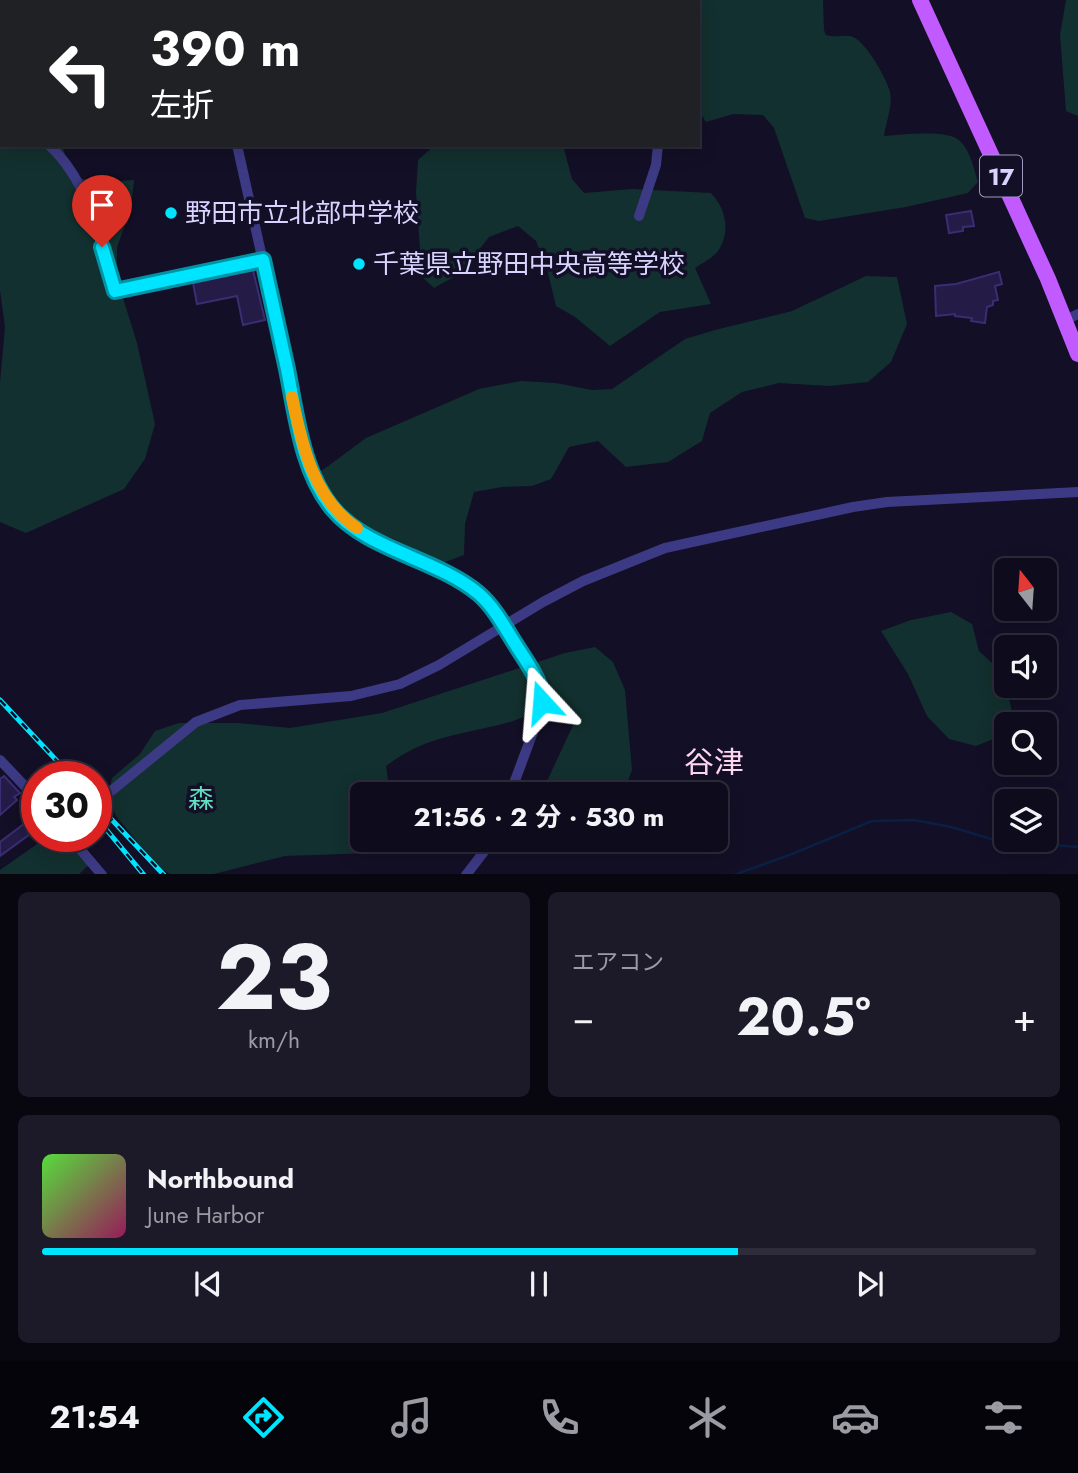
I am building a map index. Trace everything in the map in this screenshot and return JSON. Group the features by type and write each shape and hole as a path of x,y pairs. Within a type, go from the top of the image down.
{"main road":[{"name":"17","path":"920,0 1072,317 1078,354"}],"street":[{"path":"51,147 75,177 88,200 115,291 263,260"},
{"path":"237,147 306,451 320,489 333,509 365,534 457,579 478,594 504,625 542,691 539,716 514,782"},
{"path":"639,216 656,164 658,147"},
{"path":"112,790 196,722 218,712 251,703 326,699 377,691 422,675 553,597 611,568 665,548 876,504 1078,492"},
{"path":"0,760 21,782"},
{"path":"83,852 102,874"},
{"path":"466,874 483,852"}],"green space":[{"path":"700,0 823,0 826,35 850,36 858,40 870,53 885,79 891,97 884,136 924,134 954,137 966,149 978,182 968,193 906,207 819,221 805,218 774,128 763,115 733,114 706,122 700,113"},
{"path":"1066,0 1078,0 1078,116 1066,111 1060,35"},
{"path":"0,147 63,147 67,161 79,178 101,182 134,180 131,209 117,247 117,279 137,343 155,424 145,459 124,489 26,533 0,522 0,383 5,327 0,290"},
{"path":"433,147 564,147 572,179 584,193 632,189 711,193 723,213 724,236 716,254 695,268 711,304 660,312 610,346 575,317 556,306 547,269 536,241 518,226 489,237 461,273 434,288 422,277 416,193 418,160"},
{"path":"866,276 897,277 907,324 891,362 868,382 829,386 779,383 742,392 710,413 702,441 668,462 626,467 598,441 569,447 551,479 532,486 474,492 465,524 464,555 440,564 394,539 339,518 328,507 320,472 366,438 479,389 521,381 556,383 592,390 612,389 685,339 792,311"},
{"path":"951,612 972,624 979,651 994,665 994,698 1009,698 1011,707 1012,712 994,712 994,739 976,746 949,739 927,716 908,674 881,631 911,620"},
{"name":"森","path":"595,647 613,662 625,690 632,770 628,782 547,782 574,723 556,703 510,722 445,737 416,748 386,766 388,782 350,782 350,852 373,853 285,856 214,874 170,874 156,865 116,816 112,806 112,778 140,754 155,731 179,723 237,723 290,728 382,713 565,653"},
{"path":"26,852 79,852 90,864 79,874 0,874 0,870"}],"building":[{"path":"971,211 974,226 949,233 946,215"},
{"path":"253,270 265,320 243,325 237,296 197,304 193,283"},
{"path":"999,272 1002,284 995,286 998,300 987,307 985,323 971,321 972,318 955,314 936,316 935,286 956,284"},
{"path":"4,776 20,793 14,797 17,800 0,815 0,779"},
{"path":"21,826 21,841 0,856 0,842"}],"waterway":[{"path":"737,874 872,821 914,820 951,827 998,841 1078,847"}],"railway":[{"path":"0,700 57,761"},
{"path":"112,820 163,874"},
{"path":"112,836 143,874"}],"slow traffic":[{"path":"292,397 312,471 320,489 333,509 357,528"}],"place":[{"name":"野田市立北部中学校","path":"171,213"},
{"name":"千葉県立野田中央高等学校","path":"359,264"}],"district":[{"name":"谷津","path":"714,762"}],"route":[{"path":"102,247 115,291 263,260 294,406 312,471 320,489 333,509 365,534 439,569 478,594 492,608 525,658 540,685 542,702"}]}
